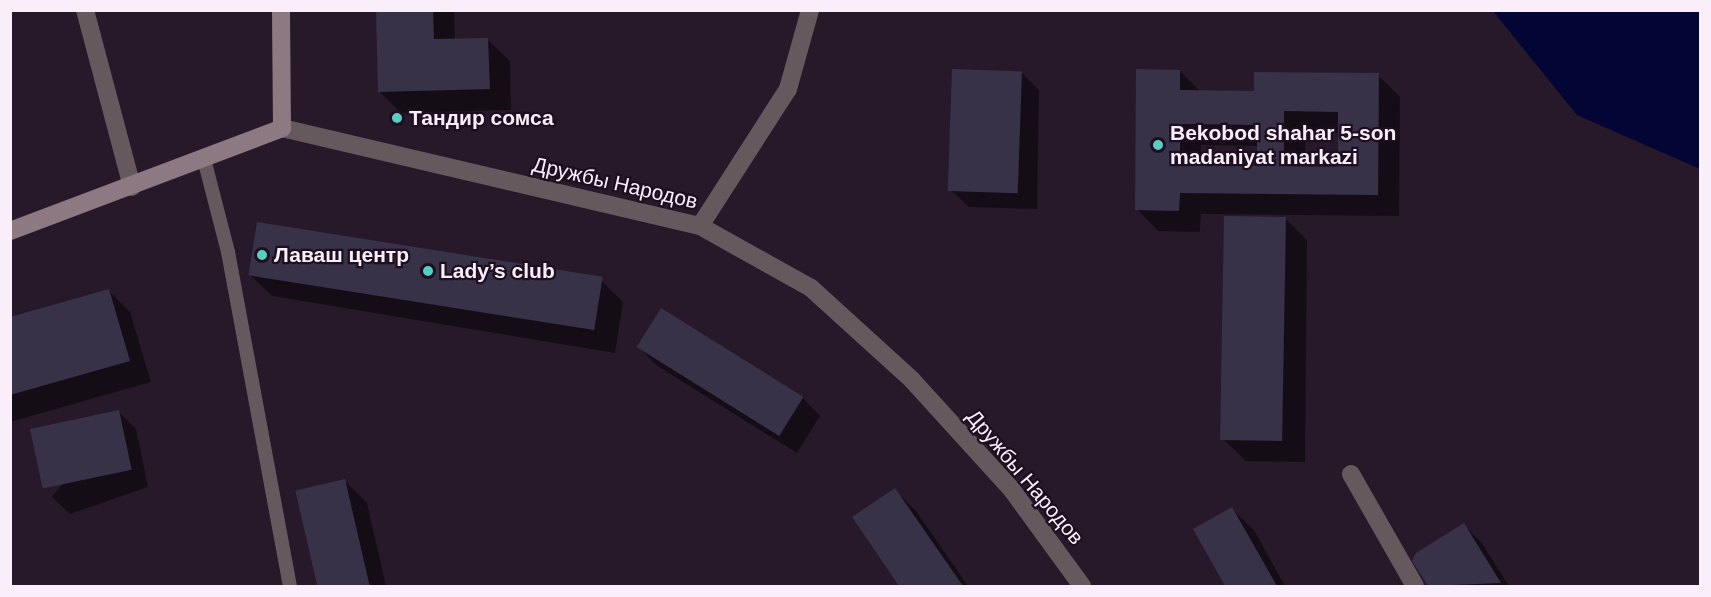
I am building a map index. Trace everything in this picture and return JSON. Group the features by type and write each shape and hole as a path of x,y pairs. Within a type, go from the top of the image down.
{"street":[{"path":"85,10 132,187"},
{"path":"10,231 132,187 282,128 281,10"},
{"path":"700,226 788,89 810,10"},
{"name":"Дружбы Народов","path":"282,128 700,226 811,288 912,380 1012,490 1082,586"},
{"path":"1351,474 1415,586"}],"lane":[{"path":"204,159 228,252 290,586"}],"shaded area":[{"path":"1493,11 1700,11 1700,169 1577,115"}],"building":[{"path":"376,10 433,10 434,39 488,38 490,89 378,92"},
{"path":"952,69 1022,71 1018,193 948,191"},
{"name":"Bekobod shahar 5-son madaniyat markazi","path":"1136,69 1180,70 1180,90 1254,91 1254,72 1379,73 1378,195 1180,193 1179,211 1135,210","holes":["1284,111 1338,112 1338,167 1284,166","1180,124 1257,125 1257,166 1180,165"]},
{"path":"1224,216 1286,217 1282,441 1220,440"},
{"path":"257,222 603,277 594,330 249,275"},
{"path":"109,289 130,361 10,395 10,317"},
{"path":"661,308 803,397 779,436 637,347"},
{"path":"119,410 132,470 43,489 30,429"},
{"path":"345,479 370,586 317,586 295,490"},
{"path":"895,488 963,586 899,586 852,517"},
{"path":"1232,507 1277,586 1225,586 1193,529"},
{"path":"1464,523 1501,583 1428,586 1412,561 1416,553"}],"place":[{"name":"Тандир сомса","path":"397,118"},
{"name":"Bekobod shahar 5-son madaniyat markazi","path":"1158,145"},
{"name":"Лаваш центр","path":"262,255"},
{"name":"Lady’s club","path":"428,271"}]}
